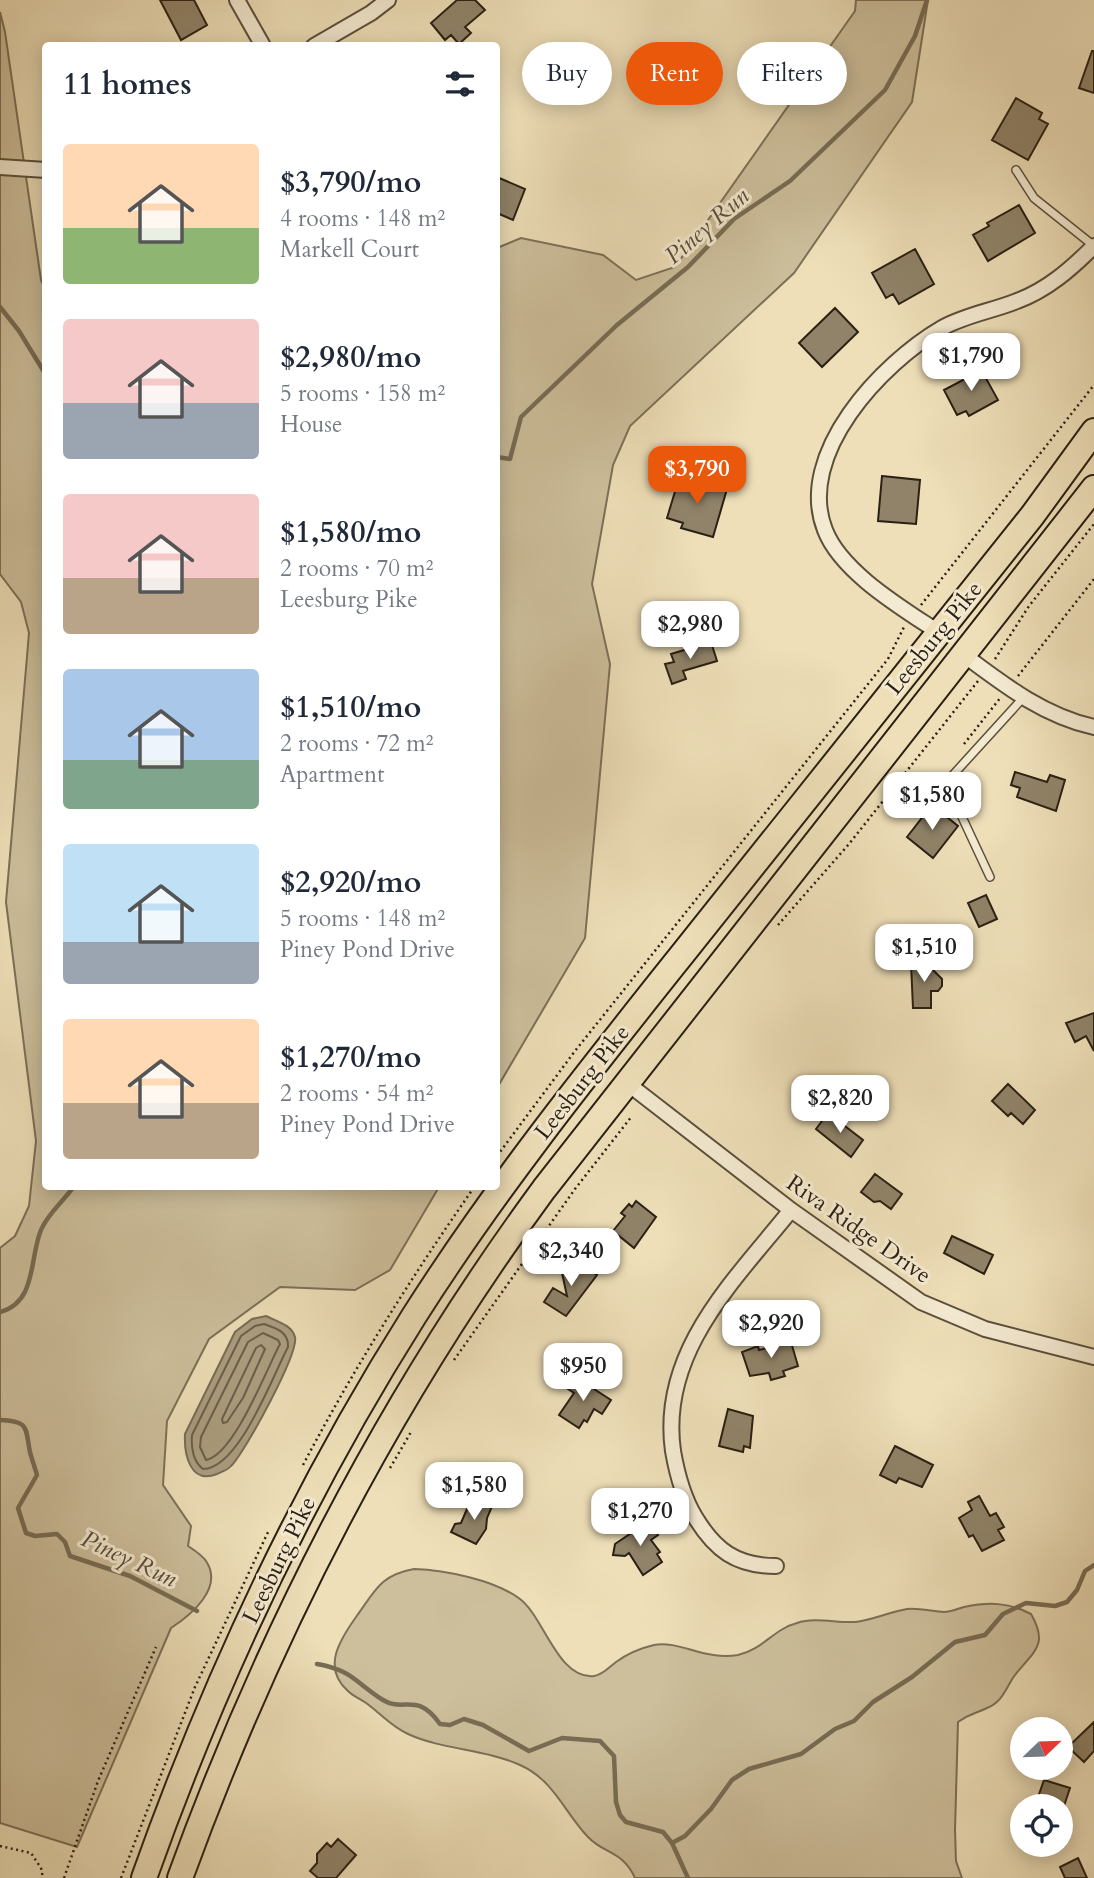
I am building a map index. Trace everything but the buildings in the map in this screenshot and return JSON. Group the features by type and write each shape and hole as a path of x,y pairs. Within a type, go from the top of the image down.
{"highway":[{"name":"Leesburg Pike","path":"500,1188 552,1117 1064,474 1094,430"},
{"path":"964,655 961,637 967,619 1038,530 1064,474"},
{"name":"Leesburg Pike","path":"180,1878 265,1665 334,1523 427,1362 489,1266 544,1189 1094,488"},
{"name":"Leesburg Pike","path":"144,1878 194,1743 263,1588 304,1506 413,1318 499,1190"}],"street":[{"path":"237,0 261,42"},
{"path":"321,42 388,0"},
{"path":"0,167 42,170"},
{"path":"938,632 867,581 841,557 825,530 818,497 824,463 844,421 880,376 914,345 946,326 1018,301 1048,285 1072,268 1094,246"},
{"path":"964,655 1023,698 1055,714 1094,727"},
{"name":"Riva Ridge Drive","path":"627,1083 791,1210 901,1290 942,1312 985,1329 1094,1357"},
{"path":"776,1566 758,1566 730,1557 707,1536 693,1513 680,1482 672,1440 672,1414 679,1374 693,1338 707,1315 791,1210"}],"lane":[{"path":"1016,170 1034,198 1094,246"},
{"path":"990,877 948,787 952,776 1023,698"}],"path":[{"path":"500,1152 583,1040 888,659 901,630 1094,385"},
{"path":"776,928 849,844 1007,643 1029,606 1094,524"},
{"path":"957,753 1094,579"},
{"path":"452,1362 575,1189 632,1116"},
{"path":"387,1474 414,1427"},
{"path":"64,1878 103,1770 156,1647"},
{"path":"0,1846 31,1853 41,1868 43,1878"}],"shaded area":[{"path":"856,0 928,0 912,102 794,273 630,426 613,465 592,584 610,664 585,938 500,1083 500,247 521,238 603,255 636,280 675,267 789,105 847,105 847,42 833,42 855,11"},
{"path":"0,12 42,282 42,1190 437,1190 390,1270 355,1290 280,1287 209,1339 167,1421 163,1485 191,1526 188,1546 206,1561 211,1581 203,1600 171,1628 77,1847 0,1823 0,1248 15,1236 29,1206 36,1141 6,902 29,633 21,602 0,574"},
{"path":"414,1569 469,1577 510,1592 529,1608 561,1658 581,1675 597,1675 629,1654 654,1645 673,1645 715,1655 738,1655 754,1649 781,1630 804,1621 855,1622 907,1609 946,1612 981,1604 1015,1607 1031,1614 1039,1633 1039,1641 997,1702 958,1722 955,1830 956,1861 962,1878 635,1878 625,1863 588,1837 550,1788 532,1771 507,1760 408,1734 350,1693 340,1682 336,1673 336,1654 350,1626 379,1586 393,1575"}],"water":[{"path":"266,1316 291,1329 295,1337 289,1362 258,1423 231,1466 217,1474 200,1475 190,1466 185,1434 235,1332 252,1319"}],"waterway":[{"name":"Piney Run","path":"500,457 510,459 521,417 617,325 688,267 734,219 790,181 885,90 915,36 927,0"},
{"path":"0,307 19,331 42,368"},
{"name":"Piney Run","path":"0,1312 12,1307 26,1289 41,1230 71,1190"},
{"name":"Piney Run","path":"0,1420 17,1422 24,1427 37,1475 18,1508 26,1533 35,1536 57,1534 65,1542 70,1556 130,1576 197,1611"},
{"path":"672,1843 685,1836 711,1809 732,1780 749,1769 801,1754 835,1729 854,1721 873,1702 912,1677 955,1642 985,1635 1003,1614 1026,1603 1055,1606 1067,1602 1077,1590 1085,1571 1094,1565"},
{"name":"Piney Run","path":"317,1664 346,1674 383,1700 424,1708 440,1724 450,1725 464,1719 483,1725 529,1751 562,1738 600,1741 614,1756 616,1802 620,1815 626,1822 663,1832 672,1843 688,1878"}]}
